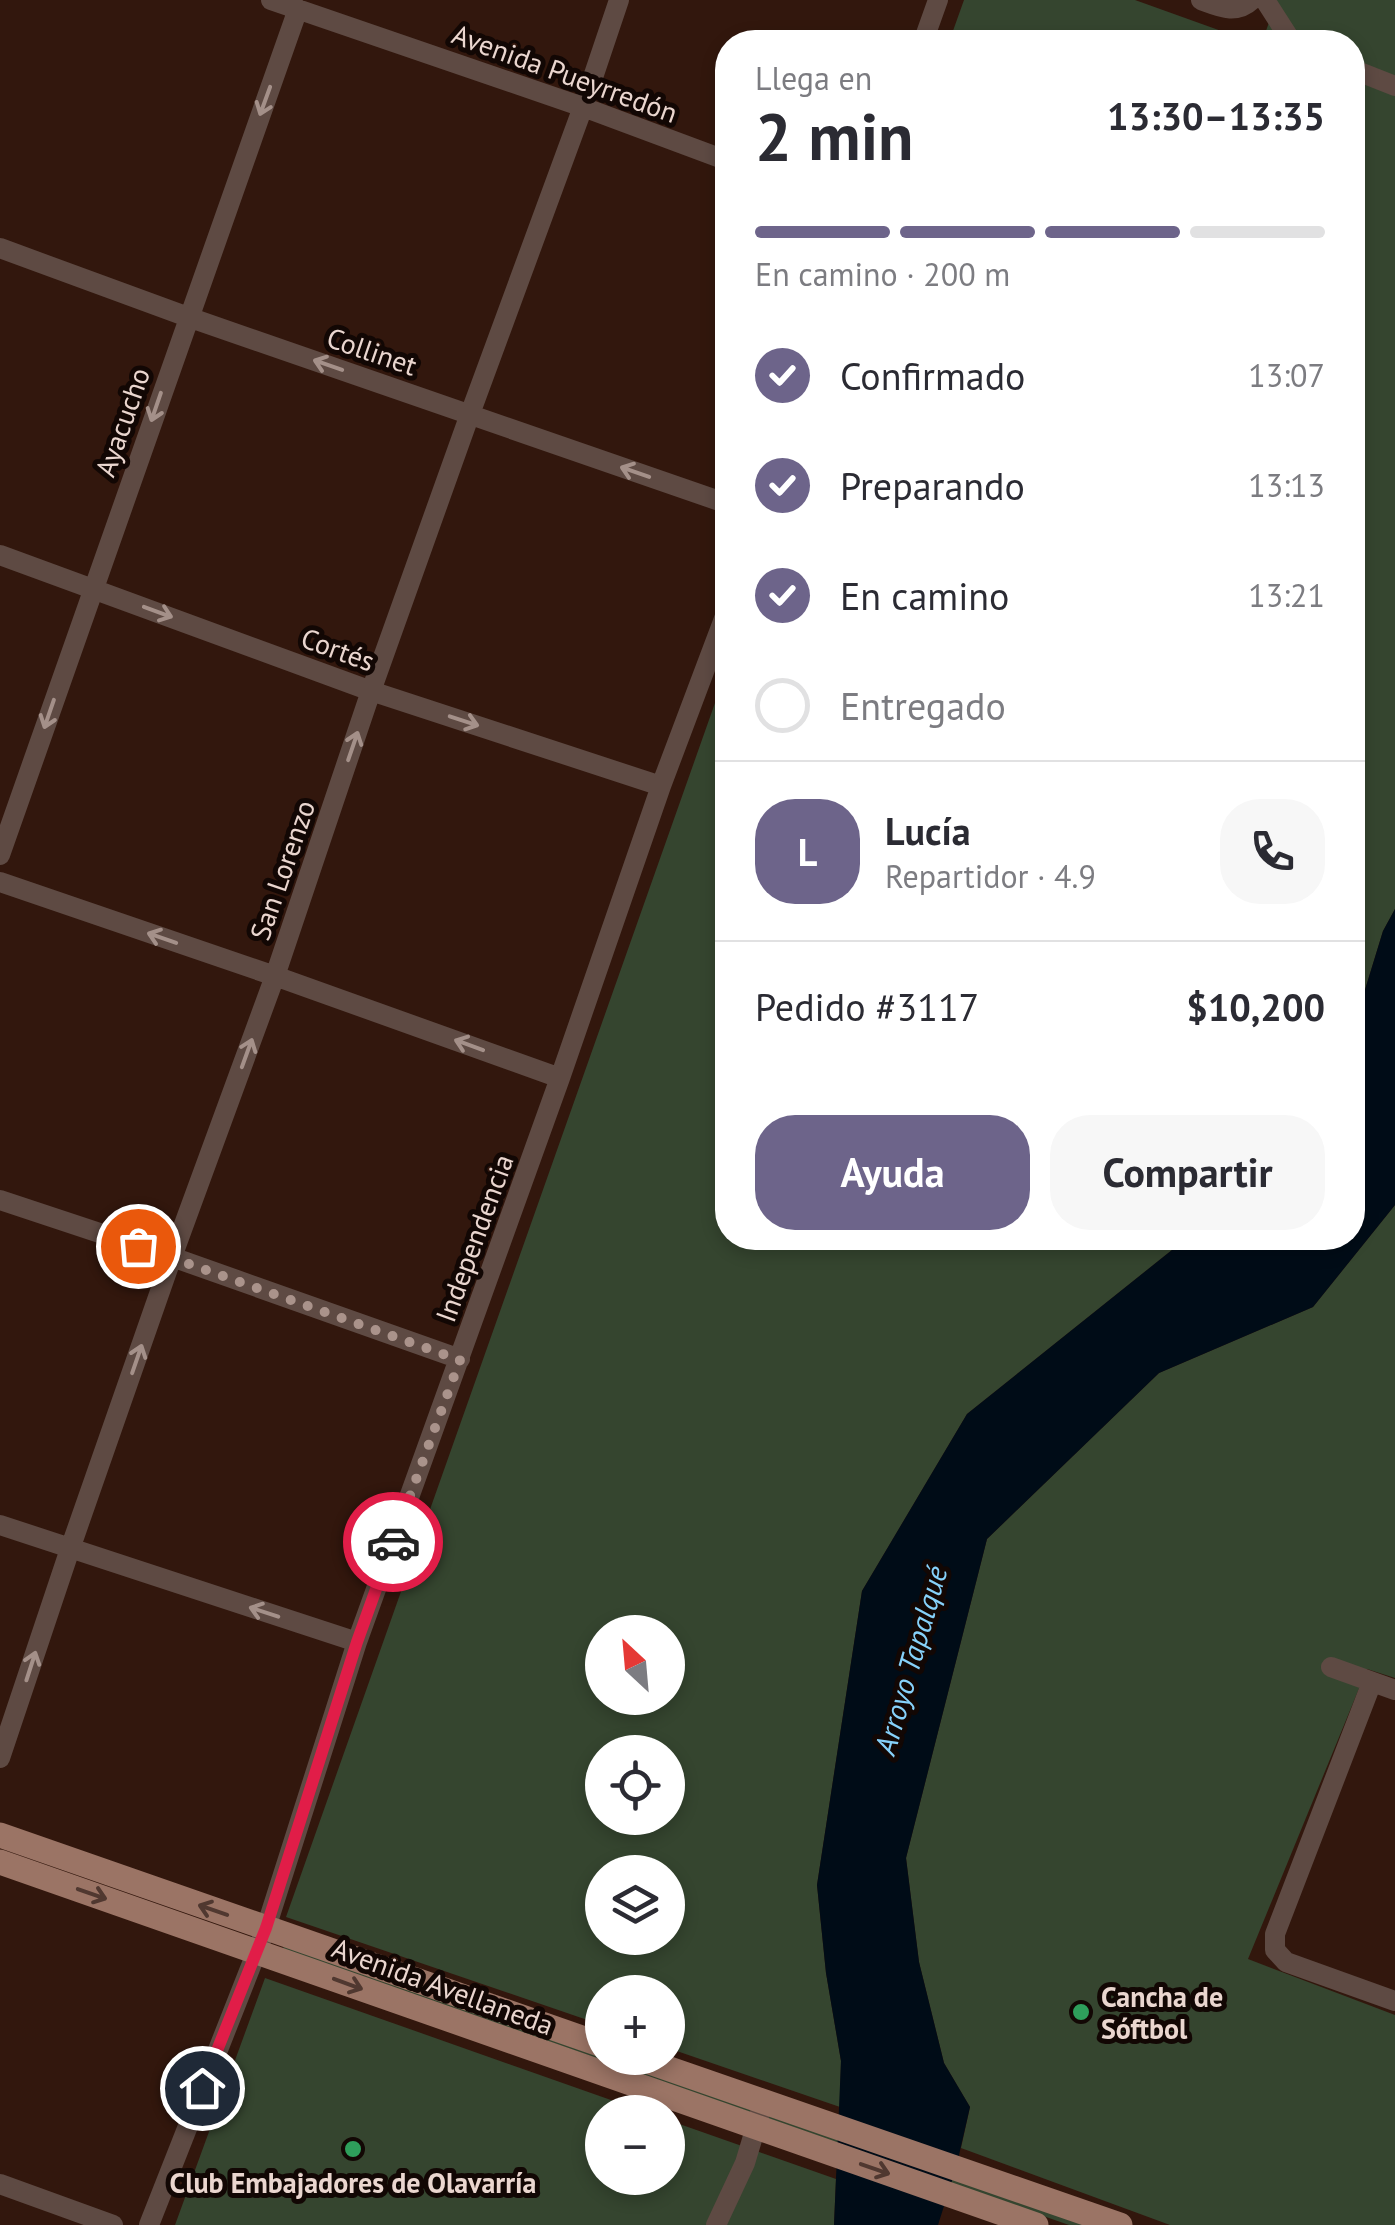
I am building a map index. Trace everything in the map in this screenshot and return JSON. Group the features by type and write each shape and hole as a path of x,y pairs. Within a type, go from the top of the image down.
{"main road":[{"name":"Avenida Avellaneda","path":"0,1835 261,1940 782,2138 1027,2224"},
{"name":"Avenida Avellaneda","path":"0,1862 585,2040"},
{"path":"685,2074 1120,2225"}],"street":[{"name":"Avenida Pueyrredón","path":"270,0 715,155"},
{"name":"San Lorenzo","path":"0,1758 371,691 619,0"},
{"path":"927,30 938,0"},
{"path":"1200,0 1230,10 1252,0"},
{"path":"1265,0 1284,30"},
{"name":"Ayacucho","path":"0,855 298,9"},
{"path":"1365,74 1395,86"},
{"name":"Collinet","path":"0,248 188,318 715,499"},
{"name":"Cortés","path":"0,555 371,691 661,786"},
{"name":"Independencia","path":"149,2225 261,1940 357,1642 715,643"},
{"path":"0,882 560,1078"},
{"path":"0,1200 460,1360"},
{"path":"0,1525 357,1642"},
{"path":"1330,1667 1395,1690"},
{"path":"1372,1682 1275,1934 1276,1950 1286,1962 1395,2001"},
{"path":"716,2225 745,2163 764,2101"},
{"path":"0,2184 114,2225"},
{"path":"1026,2192 1027,2224"}],"green space":[{"path":"964,0 1135,0 1219,30 953,30"},
{"path":"1277,0 1395,0 1395,909 1383,931 1365,990 1365,30 1266,30"},
{"path":"715,703 715,1250 1172,1250 967,1414 862,1591 817,1885 841,2061 840,2107 685,2054 685,1975 585,1975 585,2019 286,1917"},
{"path":"1395,1205 1395,1678 1367,1669 1248,1959 1395,2015 1395,2225 1170,2225 961,2148 970,2107 944,2063 919,1962 906,1858 987,1539 1159,1373 1313,1307 1359,1250 1365,1250 1365,1242"},
{"path":"284,1944 585,2050 585,2055 283,1949"},
{"name":"Club Embajadores de Olavarría","path":"265,1978 597,2095 585,2095 585,2195 685,2195 685,2126 836,2179 834,2225 175,2225"},
{"path":"642,2075 657,2075 1085,2225 1069,2225"}],"water":[{"path":"1395,909 1395,1205 1365,1242 1365,990 1383,931"},
{"name":"Arroyo Tapalqué","path":"1172,1250 1359,1250 1313,1307 1159,1373 987,1539 906,1858 919,1962 944,2063 970,2107 938,2225 834,2225 841,2061 817,1885 862,1591 967,1414"}],"way so far":[{"path":"138,1246 460,1360 393,1542"}],"place":[{"name":"Cancha de Sóftbol","path":"1081,2012"},
{"name":"Club Embajadores de Olavarría","path":"353,2149"}],"route":[{"path":"202,2088 266,1928 393,1542"}]}
